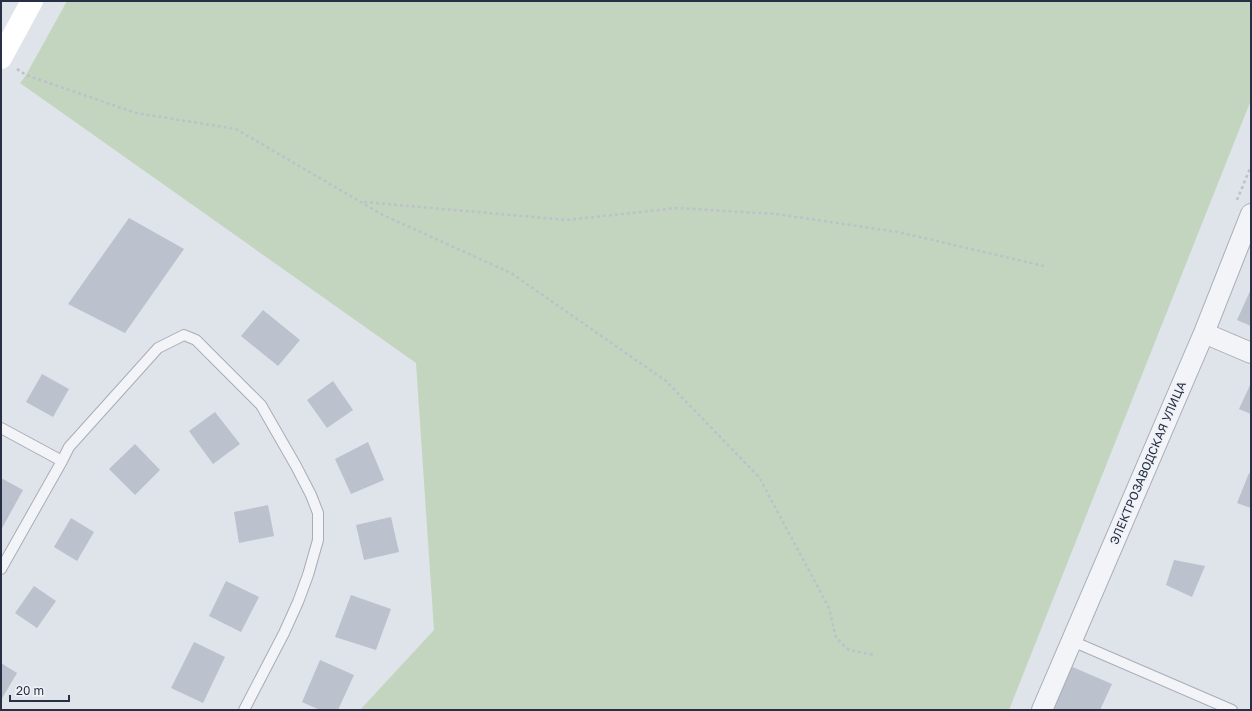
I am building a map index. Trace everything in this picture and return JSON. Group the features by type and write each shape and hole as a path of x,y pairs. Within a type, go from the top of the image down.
{"main road":[{"path":"7,63 32,1"}],"street":[{"name":"ЭЛЕКТРОЗАВОДСКАЯ УЛИЦА","path":"1042,710 1204,333 1251,214"},
{"path":"1204,333 1251,353"}],"lane":[{"path":"1,569 69,447 158,348 184,335 196,340 261,405 296,466 311,495 318,513 318,540 308,575 298,602 284,633 244,710"},
{"path":"1,428 62,461"},
{"path":"1072,641 1232,710"}],"path":[{"path":"7,63 26,75 136,113 236,129 383,215 511,273 666,381 759,477 828,608 836,638 849,650 874,655"},
{"path":"362,202 567,220 677,208 776,214 898,232 1044,266"}],"green space":[{"path":"67,1 1251,1 1251,100 1009,710 360,710 434,630 416,363 20,83 26,75"}],"building":[{"path":"129,218 184,249 125,333 68,304"},
{"path":"1251,289 1251,326 1237,320"},
{"path":"263,310 300,340 278,366 241,336"},
{"path":"42,374 69,389 53,417 26,402"},
{"path":"333,381 353,410 327,428 307,400"},
{"path":"1251,383 1251,414 1239,409"},
{"path":"215,412 240,444 213,464 189,431"},
{"path":"368,442 384,480 351,494 335,459"},
{"path":"135,444 160,470 135,495 109,469"},
{"path":"1249,473 1251,474 1251,508 1237,503"},
{"path":"1,478 23,490 1,530"},
{"path":"268,505 274,536 239,543 234,512"},
{"path":"391,517 399,552 364,560 356,525"},
{"path":"71,518 94,532 77,561 54,547"},
{"path":"1174,560 1205,566 1192,597 1166,585"},
{"path":"226,581 259,597 241,632 209,616"},
{"path":"34,586 56,601 37,628 15,613"},
{"path":"351,595 391,609 376,650 335,637"},
{"path":"194,642 225,657 203,703 171,688"},
{"path":"320,660 354,675 338,710 320,710 302,702"},
{"path":"1,663 17,673 1,700"},
{"path":"1068,665 1112,684 1100,710 1048,710"}]}
